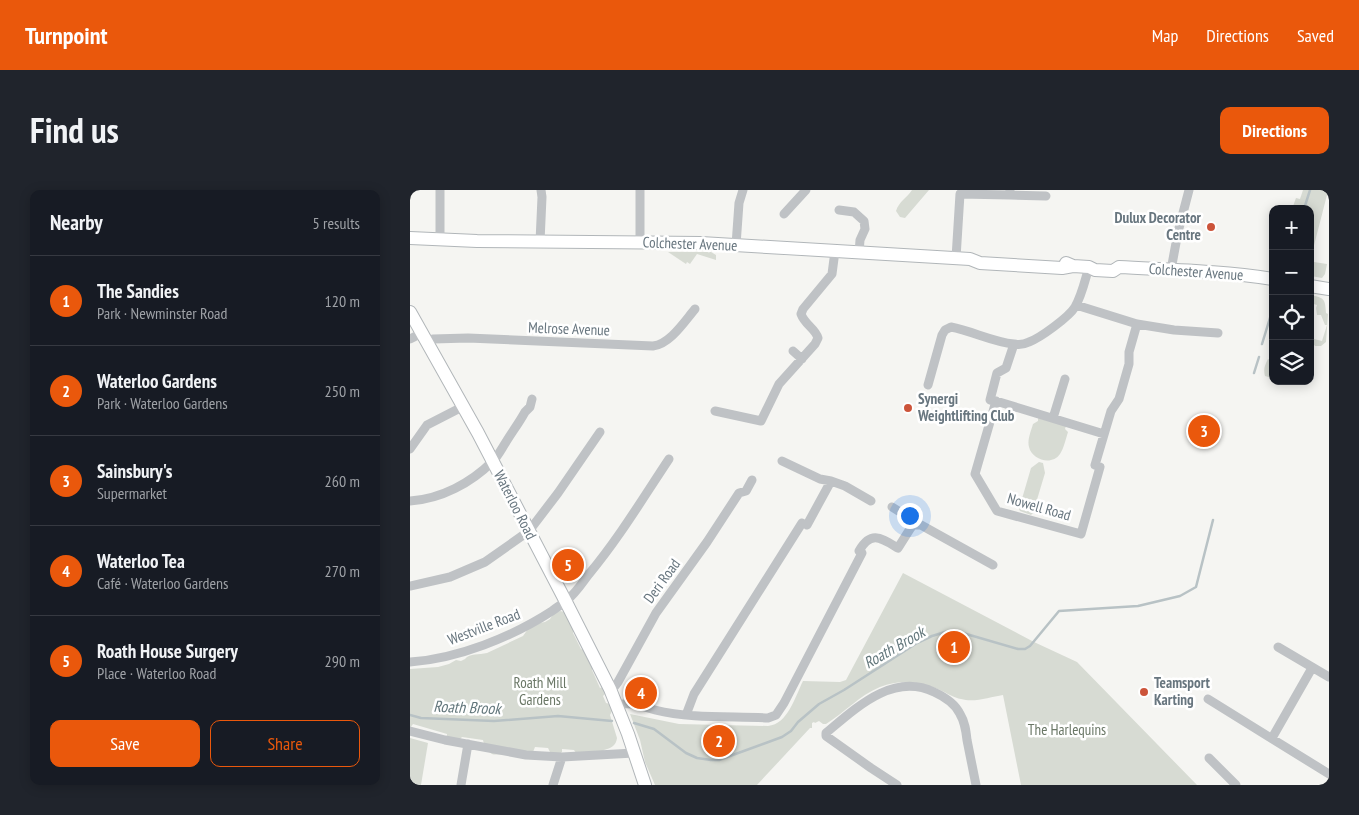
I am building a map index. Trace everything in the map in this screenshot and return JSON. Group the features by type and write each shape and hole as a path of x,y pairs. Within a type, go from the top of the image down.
{"street":[{"path":"440,190 440,240"},
{"path":"540,242 541,190"},
{"path":"640,190 640,243"},
{"path":"736,246 739,203 743,190"},
{"path":"784,214 806,190"},
{"path":"1171,270 1178,232 1189,190"},
{"path":"956,258 960,194 1010,192 1046,196"},
{"path":"839,210 854,212 864,220 866,229 860,240 859,252"},
{"name":"Colchester Avenue","path":"410,238 540,242 701,243 956,258 970,259 980,263 1062,268 1074,266 1089,267 1095,263 1113,263 1119,268 1247,275 1269,279"},
{"path":"715,411 761,420 779,384 815,344 818,338 816,332 804,321 801,314 832,274 835,251"},
{"path":"928,384 945,330 951,327 1014,344 1028,343 1062,320 1076,305 1089,267"},
{"path":"1314,287 1329,289"},
{"path":"1076,305 1137,324 1174,330 1218,333"},
{"name":"Melrose Avenue","path":"410,339 425,337 433,339 468,338 653,346 668,340 695,310"},
{"name":"Waterloo Road","path":"410,312 464,406 610,689 630,739 645,785"},
{"name":"Nowell Road","path":"1014,344 1006,368 997,374 990,400 996,401 975,474 997,510 1081,534 1100,467 1094,465 1111,410 1119,399 1129,364 1129,352 1137,324"},
{"path":"794,351 802,359"},
{"path":"1053,418 1065,379"},
{"path":"410,501 427,499 456,488 493,461 530,407 532,399"},
{"path":"996,401 1104,434"},
{"path":"410,449 427,425 464,406"},
{"path":"410,431 420,433"},
{"path":"410,586 450,577 485,562 529,531 564,485 600,432"},
{"name":"Westville Road","path":"410,662 458,653 494,641 540,619 566,602 615,542 669,459"},
{"path":"782,461 820,479 845,486 871,501"},
{"name":"Deri Road","path":"610,689 618,682 656,613 707,542 739,493 746,491 752,480"},
{"path":"686,715 694,694 831,481"},
{"path":"892,508 908,517 913,525"},
{"path":"618,707 627,703 658,711 686,715 768,718 776,715 784,703 865,541 873,538 881,539 898,548 913,525 922,524 993,564"},
{"path":"1278,647 1329,678"},
{"path":"1272,738 1312,668"},
{"path":"897,785 826,736 826,733 874,696 884,691 910,686 930,690 947,699 960,712 976,785"},
{"path":"1208,699 1329,774"},
{"path":"410,731 445,740 526,755 562,757 634,754"},
{"path":"461,785 468,744"},
{"path":"553,785 562,757"},
{"path":"1208,758 1236,785"}],"green space":[{"path":"912,190 929,190 905,218 900,217 896,211 897,208"},
{"path":"1303,190 1329,190 1314,245 1314,205 1293,205 1296,198 1300,199"},
{"path":"668,252 711,252 716,255 716,260 697,254 690,264 687,262 686,264"},
{"path":"1314,262 1327,264 1322,278 1314,277"},
{"path":"1314,296 1323,300 1326,313 1328,314 1326,342 1321,346 1315,346 1314,339 1322,341 1327,325 1325,325 1321,315 1317,315 1317,305 1314,304"},
{"path":"1268,359 1269,377 1264,374"},
{"path":"1038,418 1066,426 1065,429 1068,432 1063,449 1052,460 1038,458 1031,452 1029,447 1030,433 1033,424 1038,421"},
{"path":"1039,462 1043,463 1045,473 1031,515 1019,509 1031,468"},
{"name":"The Harlequins","path":"903,573 1034,642 1077,662 1197,785 1021,785 1003,695 966,700 918,683 903,682 888,684 873,690 826,724 819,721 812,723 812,728 757,785 655,785 645,762 640,740 630,714 679,724 768,726 775,724 790,709 803,681 840,682 846,680"},
{"name":"Roath Mill Gardens","path":"565,612 574,629 573,633 581,649 584,650 592,661 592,670 600,688 603,687 605,694 603,696 606,703 610,704 613,709 610,715 617,738 613,746 602,753 576,753 574,750 562,749 562,752 559,754 551,754 548,748 535,747 533,752 492,754 487,750 483,740 462,737 459,740 447,737 447,734 413,724 410,728 410,669 438,667 456,660 461,661 472,655 487,653 523,636 528,629 545,622 554,613"},
{"path":"410,738 428,743 421,785 410,785"}],"waterway":[{"name":"Roath Brook","path":"1305,205 1310,190"},
{"name":"Roath Brook","path":"1262,344 1269,321"},
{"name":"Roath Brook","path":"1254,373 1259,357"},
{"name":"Roath Brook","path":"634,723 654,729 686,753 697,758 719,760 782,737 791,731 798,722 819,704 917,643 932,636 956,631 1018,649 1025,649 1030,646 1059,611 1138,606 1180,596 1196,587 1213,520"},
{"name":"Roath Brook","path":"410,715 421,718 494,721 558,716 612,721"}],"place":[{"name":"Dulux Decorator Centre","path":"1211,227"},
{"name":"Synergi Weightlifting Club","path":"908,408"},
{"name":"Sainsbury's","path":"1204,431"},
{"name":"Roath House Surgery","path":"568,565"},
{"name":"The Sandies","path":"954,647"},
{"name":"Teamsport Karting","path":"1144,692"},
{"name":"Waterloo Tea","path":"641,693"},
{"name":"Waterloo Gardens","path":"719,741"}]}
